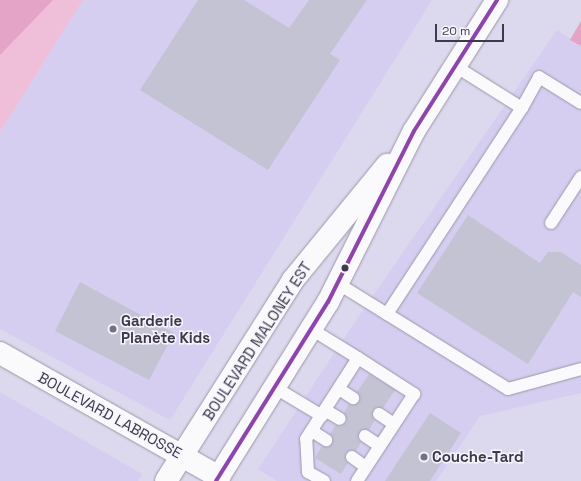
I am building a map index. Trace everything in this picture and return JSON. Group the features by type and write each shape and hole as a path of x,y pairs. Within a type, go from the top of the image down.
{"main road":[{"name":"BOULEVARD MALONEY EST","path":"218,479 311,329 337,283 414,132 497,0"},
{"name":"BOULEVARD MALONEY EST","path":"166,481 293,280 414,132"},
{"name":"BOULEVARD LABROSSE","path":"0,353 182,456 218,479"}],"lane":[{"path":"455,66 522,108"},
{"path":"387,314 522,108 539,77 581,103"},
{"path":"551,223 581,177"},
{"path":"337,283 508,389 581,369"},
{"path":"311,329 414,394 357,481"},
{"path":"324,481 308,472 306,439 358,358"},
{"path":"274,387 323,413 340,419"},
{"path":"339,389 353,398"},
{"path":"379,414 394,424"},
{"path":"312,431 326,440"},
{"path":"365,436 380,446"},
{"path":"352,457 366,467"}],"shaded area":[{"path":"0,0 83,0 0,132"},
{"path":"0,0 53,0 0,55"},
{"path":"83,0 432,0 170,420 0,329 0,132"},
{"path":"581,21 581,46 570,40"},
{"path":"557,30 581,46 581,393 480,416 436,481 277,481 258,469 350,329"},
{"path":"0,392 142,474 138,481 0,481"}],"building":[{"path":"198,0 244,0 289,28 309,0 367,0 330,54 340,60 268,170 140,90"},
{"path":"468,215 540,263 548,252 561,252 581,265 581,297 573,292 528,364 417,293"},
{"path":"80,282 174,333 149,380 55,331"},
{"path":"369,374 395,390 383,408 376,407 373,410 372,417 375,420 369,430 362,429 359,432 358,439 361,442 356,451 349,450 346,453 345,460 348,463 341,474 315,458 322,446 329,447 332,444 333,437 330,434 336,425 340,426 346,423 347,419 344,413 349,404 353,405 359,402 360,398 357,392"},
{"name":"Couche-Tard","path":"430,413 461,433 430,481 385,481"}],"transit line":[{"path":"216,481 328,302 414,131 497,0"}],"place":[{"name":"Garderie Planète Kids","path":"113,329"},
{"name":"Couche-Tard","path":"424,457"}]}
